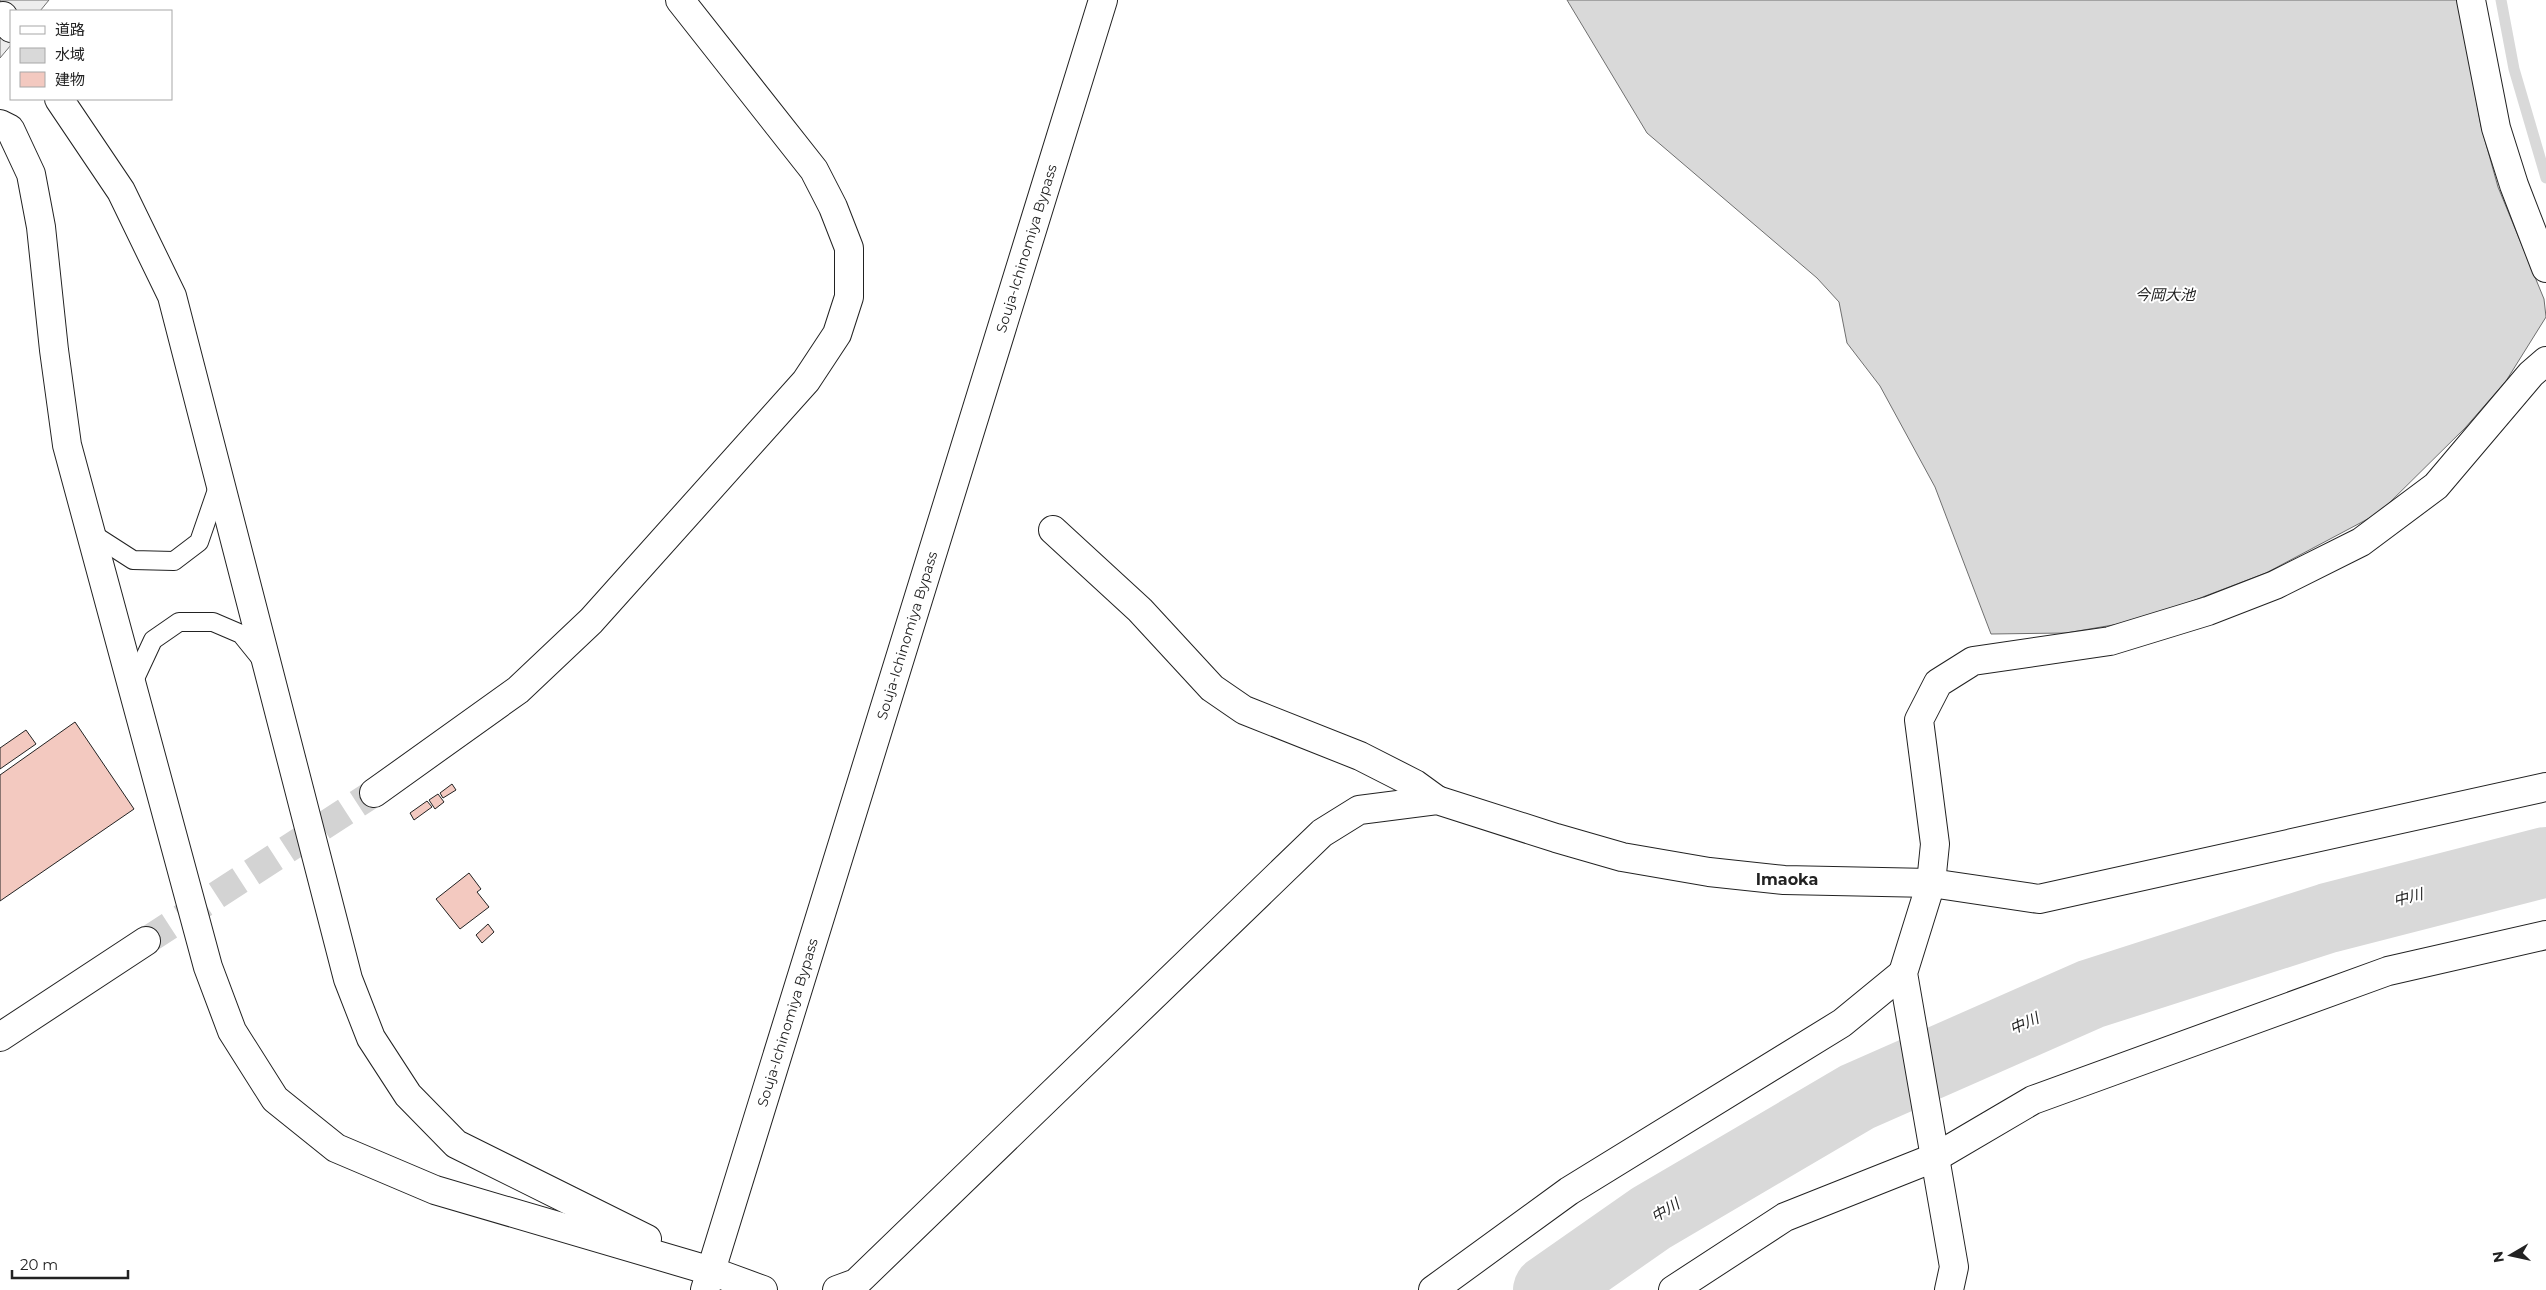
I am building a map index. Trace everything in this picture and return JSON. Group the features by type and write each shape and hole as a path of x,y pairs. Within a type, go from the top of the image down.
{"main road":[{"path":"374,793 518,690 591,621 806,381 837,334 849,297 849,248 833,207 814,170 680,0"},
{"name":"Souja-Ichinomiya Bypass","path":"706,1284 1103,0"},
{"path":"2471,0 2496,128 2514,185 2546,268"},
{"path":"60,100 121,192 172,296 221,479 348,979 371,1038 408,1095 456,1144 706,1284"},
{"path":"0,124 10,129 31,174 41,227 54,350 68,445 208,967 232,1031 275,1099 336,1148 435,1190 706,1284 763,1290"},
{"path":"1949,1290 1954,1267 1905,982 1931,883 1935,844 1919,720 1938,683 1973,661 2110,641 2208,611 2276,585 2361,542 2436,486 2530,374 2546,361"},
{"path":"1053,530 1140,610 1212,688 1244,710 1360,756 1415,784 1437,800 1622,857 1784,880 1931,883 2039,899 2546,787"},
{"path":"837,1290 856,1283 1322,833 1359,810 1437,800"},
{"path":"1673,1290 1785,1217 1936,1157 2033,1100 2388,972 2546,935"},
{"path":"0,1037 146,941"},
{"path":"1433,1290 1569,1191 1842,1023 1905,982"}],"lane":[{"path":"91,533 133,560 174,561 199,542 221,479"},
{"path":"132,685 153,640 179,622 213,622 241,634 267,666"}],"shaded area":[{"path":"0,0 49,0 41,10 10,10 10,46 0,58"}],"water":[{"name":"今岡大池","path":"1567,0 2458,0 2481,126 2498,187 2544,299 2546,317 2506,381 2465,428 2379,513 2266,573 2142,620 2066,633 1991,634 1935,487 1880,386 1847,343 1839,302 1817,278 1647,133"}],"building":[{"path":"75,722 134,809 0,901 0,775"},
{"path":"26,730 36,744 0,769 0,748"},
{"path":"452,784 456,790 443,798 440,793"},
{"path":"438,794 444,802 435,809 429,800"},
{"path":"427,801 432,807 414,820 410,813"},
{"path":"469,873 481,889 477,892 489,907 460,929 436,899"},
{"path":"488,924 494,932 482,943 476,935"}],"waterway":[{"path":"2501,0 2514,69 2546,178"},
{"name":"中川","path":"1548,1290 1651,1218 1857,1097 2091,994 2328,918 2546,862"}],"tunnel":[{"path":"146,941 374,793"}],"district":[{"name":"Imaoka","path":"1787,879"}]}
